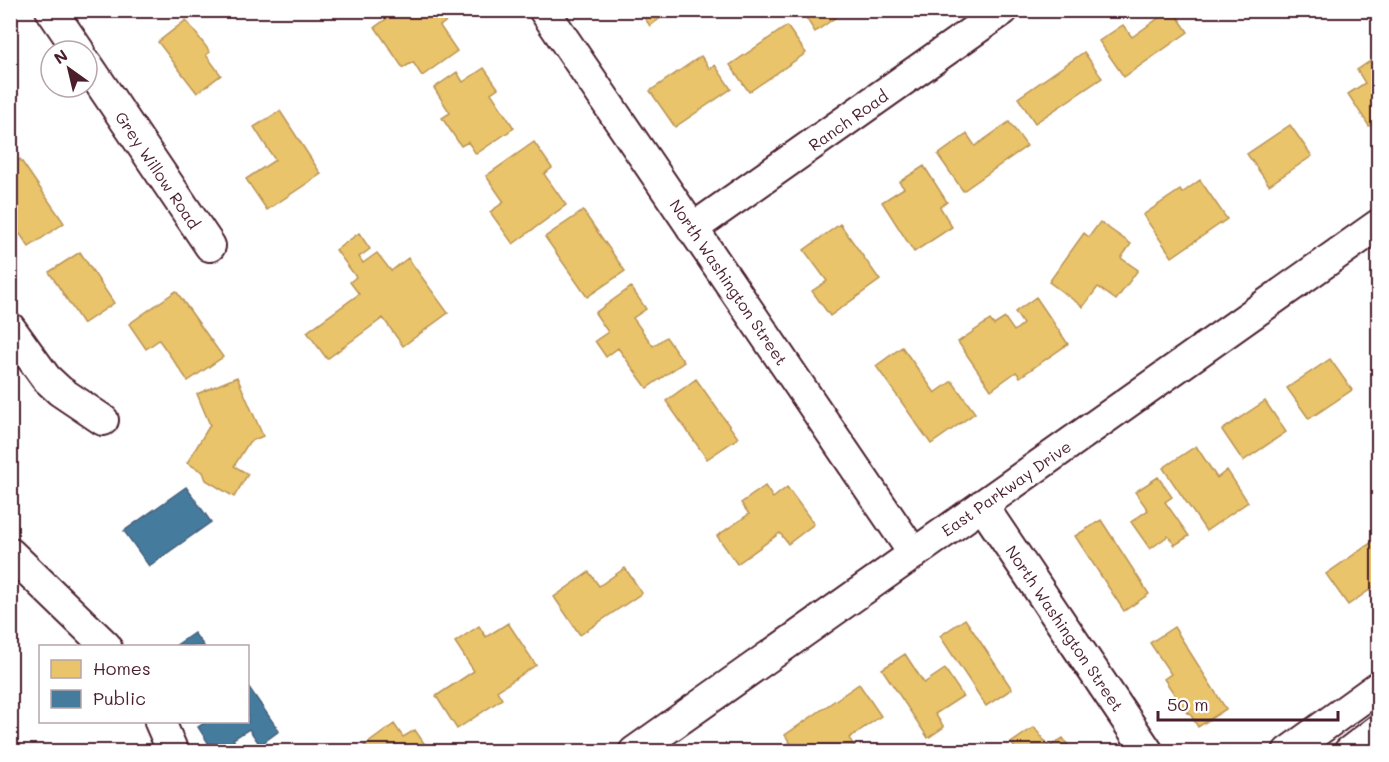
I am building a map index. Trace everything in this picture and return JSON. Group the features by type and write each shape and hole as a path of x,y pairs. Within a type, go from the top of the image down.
{"street":[{"path":"51,10 71,39"},
{"name":"North Washington Street","path":"544,10 914,554"},
{"name":"Ranch Road","path":"693,229 1003,10"},
{"name":"Grey Willow Road","path":"99,82 210,246"},
{"name":"East Parkway Drive","path":"634,752 1378,225"},
{"path":"10,328 46,378 60,391 104,420"},
{"name":"North Washington Street","path":"982,505 1149,752"},
{"path":"10,553 105,645"},
{"path":"1288,752 1378,687"},
{"path":"160,723 173,752"},
{"path":"1349,752 1378,730"}],"building: Homes":[{"path":"399,10 411,10 414,14 420,10 443,10 449,19 440,26 457,51 422,76 413,62 403,68 375,27"},
{"path":"639,10 671,10 650,26"},
{"path":"801,10 846,10 815,32"},
{"path":"1173,10 1188,32 1124,77 1099,41 1123,25 1132,37"},
{"path":"186,20 210,52 206,55 221,75 197,93 158,42"},
{"path":"787,26 806,53 749,92 730,65"},
{"path":"1084,52 1102,78 1035,123 1018,98"},
{"path":"701,56 710,69 715,65 731,89 675,127 650,91"},
{"path":"1373,59 1378,68 1378,120 1369,126 1348,94 1365,83 1357,70"},
{"path":"484,68 498,88 491,93 514,128 476,154 468,142 461,146 442,118 450,113 434,88 457,72 463,82"},
{"path":"280,111 321,174 267,210 246,179 275,160 254,127"},
{"path":"1009,122 1027,146 963,191 938,155 967,134 975,146"},
{"path":"1290,125 1312,156 1269,185 1247,154"},
{"path":"534,142 552,168 544,174 566,205 513,244 490,212 504,202 486,176"},
{"path":"20,159 64,223 29,247 10,220 10,166"},
{"path":"924,166 947,202 940,207 952,227 914,252 882,202 904,188 899,182"},
{"path":"1200,180 1227,219 1172,257 1143,215 1180,190 1182,193"},
{"path":"583,211 625,271 587,297 545,237"},
{"path":"1100,222 1131,244 1121,258 1138,270 1116,300 1098,287 1083,307 1049,282 1084,233 1089,237"},
{"path":"840,224 880,280 830,316 812,291 827,281 804,250"},
{"path":"359,233 370,249 359,257 363,263 377,253 391,271 408,258 448,313 403,346 383,318 327,359 307,332 359,294 350,282 356,277 336,250"},
{"path":"80,252 114,303 83,324 49,272"},
{"path":"631,287 646,309 633,318 653,346 666,337 684,362 647,388 618,348 606,357 595,341 608,332 595,313"},
{"path":"176,291 223,357 188,381 159,340 146,349 129,324"},
{"path":"1036,297 1068,344 1020,377 1016,372 991,390 958,342 990,320 994,325 1005,318 1014,331 1023,324 1015,312"},
{"path":"902,347 935,393 952,381 975,413 931,444 876,366"},
{"path":"1330,359 1352,390 1309,419 1287,388"},
{"path":"237,377 263,436 249,442 234,466 248,474 234,497 206,480 203,472 187,463 210,425 197,394"},
{"path":"696,379 738,438 707,459 666,401"},
{"path":"1265,401 1286,432 1243,461 1222,430"},
{"path":"1196,446 1217,478 1227,470 1248,502 1206,531 1163,468"},
{"path":"1158,477 1172,497 1165,502 1189,536 1175,545 1168,536 1150,549 1131,522 1148,510 1135,492"},
{"path":"765,486 773,498 787,487 814,524 788,544 780,533 737,564 717,536 749,514 741,503"},
{"path":"1101,520 1149,594 1124,611 1075,536"},
{"path":"1378,538 1378,584 1348,605 1326,574"},
{"path":"625,568 642,593 580,635 554,597 589,572 599,586"},
{"path":"965,619 1012,689 986,706 940,636"},
{"path":"508,623 536,665 497,691 502,699 457,729 436,696 474,671 455,642 479,626 486,637"},
{"path":"1174,627 1226,709 1198,727 1164,679 1171,674 1150,643"},
{"path":"905,654 924,683 945,669 963,696 935,714 944,727 928,738 882,669"},
{"path":"859,684 881,716 849,738 858,752 835,752 833,749 829,752 796,752 785,735"},
{"path":"394,724 403,737 415,730 430,752 356,752"},
{"path":"1034,727 1049,747 1063,738 1073,752 1018,752 1011,743"}],"building: Public":[{"path":"186,487 211,522 149,566 124,531"},
{"path":"194,633 203,645 176,645"},
{"path":"249,687 279,731 260,745 249,729 233,739 241,752 214,752 198,727 204,723 249,723"}]}
